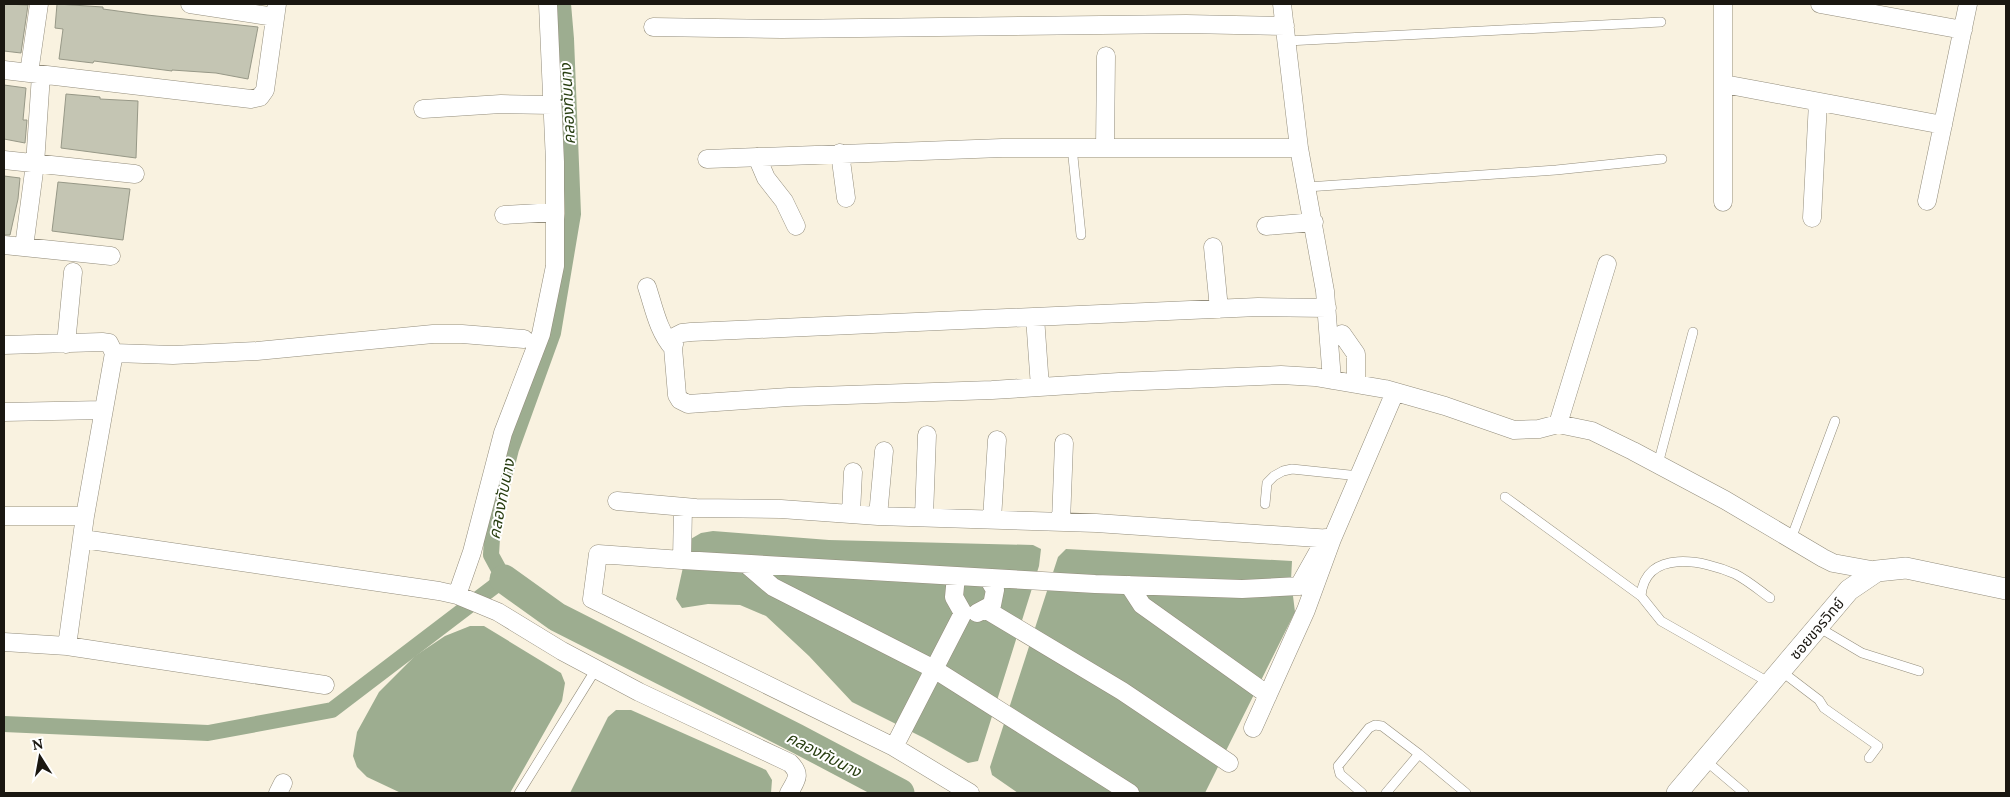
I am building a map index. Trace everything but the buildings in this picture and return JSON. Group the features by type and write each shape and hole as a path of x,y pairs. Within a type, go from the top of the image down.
{"street":[{"path":"24,247 36,164 35,74 38,4"},
{"path":"4,70 251,99 260,97 266,90 276,10 190,4"},
{"path":"457,595 472,552 504,433 542,334 555,266 548,4"},
{"path":"1282,4 1299,148 1326,291 1332,380"},
{"path":"1723,202 1724,4"},
{"path":"1820,4 1963,30"},
{"path":"1927,201 1968,4"},
{"path":"653,27 782,29 1186,24 1286,34"},
{"path":"1104,148 1106,56"},
{"path":"1724,84 1942,125"},
{"path":"1812,218 1818,102"},
{"path":"423,109 502,104 552,105"},
{"path":"707,159 1002,148 1299,148"},
{"path":"840,153 846,198"},
{"path":"758,156 766,178 784,201 796,226"},
{"path":"4,160 135,174"},
{"path":"504,215 555,212"},
{"path":"1266,226 1314,222"},
{"path":"4,245 111,256"},
{"path":"1213,247 1219,309"},
{"path":"1558,424 1608,264"},
{"path":"66,344 73,272"},
{"path":"647,287 659,325 665,338 673,348"},
{"path":"1326,308 1258,307 682,333 676,336 673,348 677,395 680,400 688,404 789,397 1040,388 1119,382 1281,375 1315,377 1396,392 1445,406 1514,430 1539,429 1558,424 1592,431 1726,500 1833,563 1878,571"},
{"path":"1035,317 1040,388"},
{"path":"114,353 173,355 248,351 432,334 462,334 524,339"},
{"path":"1342,334 1356,354 1356,384"},
{"path":"4,345 102,342 109,343 114,353 84,516 83,539 67,646"},
{"path":"970,793 894,747 592,599 598,554 1129,585 1242,589 1299,586 1329,539 1396,392"},
{"path":"4,412 103,410"},
{"path":"924,516 927,435"},
{"path":"992,519 997,440"},
{"path":"1061,522 1064,443"},
{"path":"878,516 884,450"},
{"path":"851,513 853,472"},
{"path":"618,501 683,507 1061,522 1329,539"},
{"path":"682,560 683,507"},
{"path":"4,516 84,516"},
{"path":"83,539 457,595 498,612 639,692 790,763 796,770 797,777 789,793"},
{"path":"1253,728 1306,610 1329,539"},
{"path":"746,564 773,587 934,669 1130,793"},
{"name":"ซอยขจรวิทย์","path":"1684,791 1705,760 1849,590 1878,571 1906,568 2006,589"},
{"path":"956,576 954,596 963,613"},
{"path":"963,613 976,614 992,605 995,590 988,578"},
{"path":"1129,585 1142,605 1268,695"},
{"path":"985,609 1122,691 1229,763"},
{"path":"894,747 963,613"},
{"path":"4,642 67,646 325,685"}],"lane":[{"path":"1286,34 1661,22"},
{"path":"1072,147 1081,235"},
{"path":"1307,186 1556,170 1662,159"},
{"path":"1658,464 1692,332"},
{"path":"1791,539 1835,420"},
{"path":"1265,504 1267,483 1274,476 1284,471 1292,469 1359,476"},
{"path":"1505,497 1641,596 1661,621 1819,700 1824,708 1878,746 1869,758"},
{"path":"1641,596 1642,586 1655,568 1673,562 1692,561 1736,574 1770,598"},
{"path":"1818,627 1862,653 1920,671"},
{"path":"519,793 596,669"},
{"path":"1362,793 1340,774 1338,766 1369,728 1375,725 1382,726 1466,793"},
{"path":"1386,793 1419,754"},
{"path":"1705,760 1744,793"}],"shaded area":[{"path":"713,531 829,540 1033,545 1041,549 1039,566 978,761 968,763 924,738 852,702 809,656 766,616 740,605 708,604 682,608 676,599 689,540 701,533"},
{"path":"1066,549 1292,561 1291,580 1295,612 1205,793 1018,793 992,775 990,767 1058,557"},
{"path":"470,626 484,626 561,673 565,683 562,701 510,793 401,793 367,777 357,767 353,756 357,732 379,692 415,656 445,636"},
{"path":"616,710 631,710 766,770 772,780 771,793 570,793 608,717"}],"waterway":[{"name":"คลองทับนาง","path":"4,724 208,733 332,710 504,579 491,555 493,521 511,449 553,333 573,214 563,4"},
{"name":"คลองทับนาง","path":"504,579 557,617 900,793"}]}
